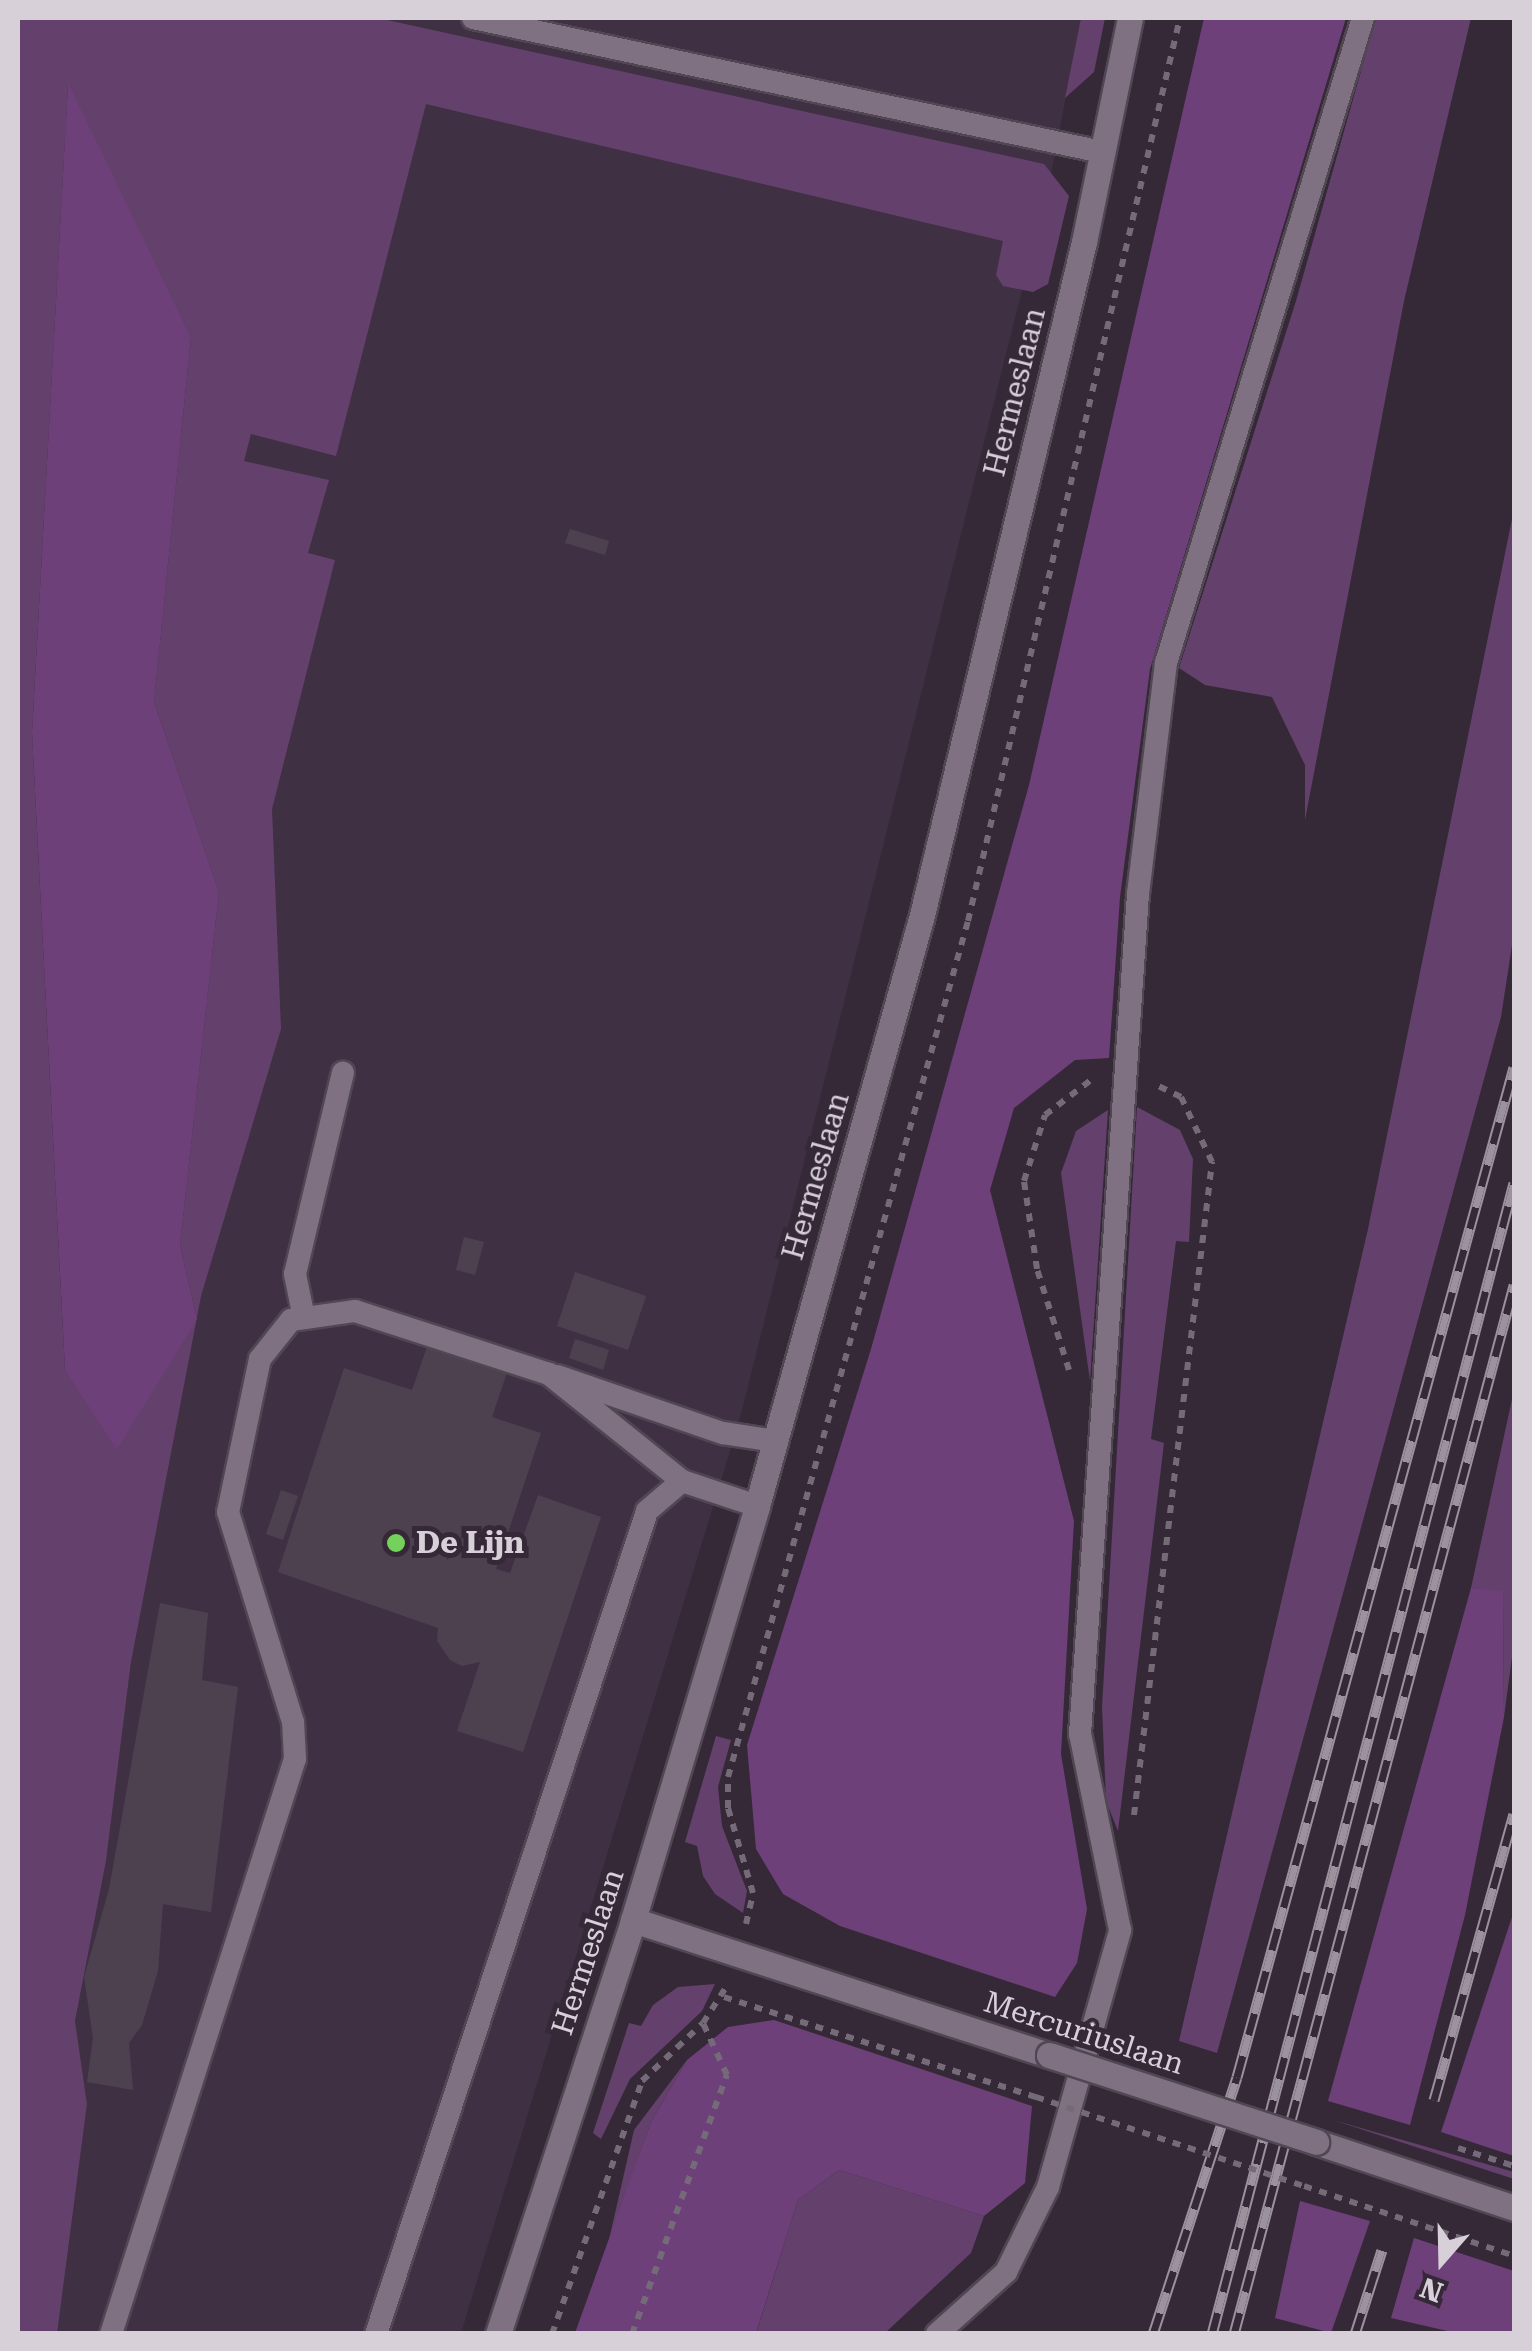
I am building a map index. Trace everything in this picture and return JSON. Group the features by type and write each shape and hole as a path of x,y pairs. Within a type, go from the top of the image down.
{"street":[{"name":"Hermeslaan","path":"498,2334 633,1920 757,1506 922,915 1130,18"},
{"name":"Mercuriuslaan","path":"633,1920 1514,2208"}],"lane":[{"path":"473,18 1102,152"},
{"path":"937,2334 1006,2272 1048,2187 1120,1930 1080,1734 1138,894 1166,663 1363,18"},
{"path":"304,1318 295,1274 342,1073"},
{"path":"111,2334 295,1759 293,1722 228,1512 260,1359 292,1320 355,1311 723,1433 776,1441"},
{"path":"549,1374 682,1480 757,1506"},
{"path":"376,2334 648,1511 682,1480"}],"path":[{"path":"737,1744 728,1808 753,1893 747,1921"},
{"path":"552,2334 642,2081 704,2023 724,1996 1514,2256"},
{"path":"632,2334 727,2075 704,2023"}],"shaded area":[{"path":"18,18 378,18 1044,164 1069,196 1048,284 1033,292 1003,286 996,275 1003,241 426,104 336,456 251,434 244,461 329,480 308,553 335,560 272,809 281,1029 197,1318 180,1245 219,892 154,702 191,337 68,86 32,733 65,1370 197,1319 131,1662 106,1861 75,2021 87,2104 57,2334 18,2333"},
{"path":"165,18 1081,18 1051,174 740,1418 461,2333 57,2334 87,2104 75,2021 106,1861 131,1662"},
{"path":"1081,18 1105,18 1094,72 1065,98"},
{"path":"1204,18 1346,18 1150,669 1120,897 1109,1058 1075,1060 1014,1108 990,1190 1074,1521 1061,1754 1087,1909 1077,1963 1055,1997 840,1926 783,1894 756,1849 747,1745 871,1349 1029,785"},
{"path":"1376,18 1471,18 1404,301 1305,820 1305,765 1272,697 1205,685 1179,668 1296,301"},
{"path":"68,83 191,337 154,702 219,892 180,1245 197,1319 117,1449 65,1370 32,733"},
{"path":"1514,509 1514,932 1501,1017 1217,2053 1179,2041 1368,1229"},
{"path":"1137,1107 1180,1130 1193,1159 1189,1242 1176,1241 1151,1439 1164,1443 1118,1831 1106,1801 1102,1707"},
{"path":"1108,1110 1090,1381 1061,1173 1076,1131"},
{"path":"1514,1390 1514,1642 1504,1717 1503,1592 1471,1588"},
{"path":"1471,1588 1503,1591 1504,1717 1465,1915 1410,2125 1328,2101"},
{"path":"716,1736 731,1740 718,1787 722,1826 747,1891 743,1913 715,1894 703,1876 697,1846 685,1842"},
{"path":"1514,1911 1514,2156 1441,2132"},
{"path":"715,1984 702,2011 630,2079 601,2139 593,2133 629,2023 641,2026 653,2005 678,1987"},
{"path":"774,2020 1032,2106 1025,2183 984,2216 839,2170 798,2200 756,2333 575,2333 651,2122 687,2060 728,2027"},
{"path":"687,2060 651,2122 608,2244 634,2130"},
{"path":"1333,2120 1514,2172 1514,2179"},
{"path":"839,2170 984,2216 971,2253 885,2333 756,2334 798,2200"},
{"path":"1300,2201 1370,2221 1331,2333 1275,2318"},
{"path":"1414,2238 1514,2271 1514,2333 1456,2333 1391,2318"}],"building":[{"path":"570,529 609,541 605,555 565,543"},
{"path":"464,1237 484,1242 475,1275 456,1270"},
{"path":"575,1272 646,1296 628,1350 557,1326"},
{"path":"575,1339 609,1350 603,1370 569,1358"},
{"name":"De Lijn","path":"429,1341 509,1367 492,1417 541,1433 496,1569 510,1573 538,1495 601,1517 523,1752 457,1731 480,1662 462,1666 450,1660 437,1641 438,1628 278,1572 344,1368 412,1390"},
{"path":"281,1490 298,1496 283,1540 266,1534"},
{"path":"160,1603 208,1613 202,1680 238,1687 211,1912 163,1904 158,1971 142,2025 129,2043 133,2090 87,2082 93,2038 84,1977 109,1889"}],"railway":[{"path":"1153,2334 1237,2077 1514,1067"},
{"path":"1212,2334 1514,1183"},
{"path":"1234,2334 1514,1285"},
{"path":"1434,2100 1514,1814"},
{"path":"1355,2334 1382,2250"}],"place":[{"name":"De Lijn","path":"396,1543"}]}
